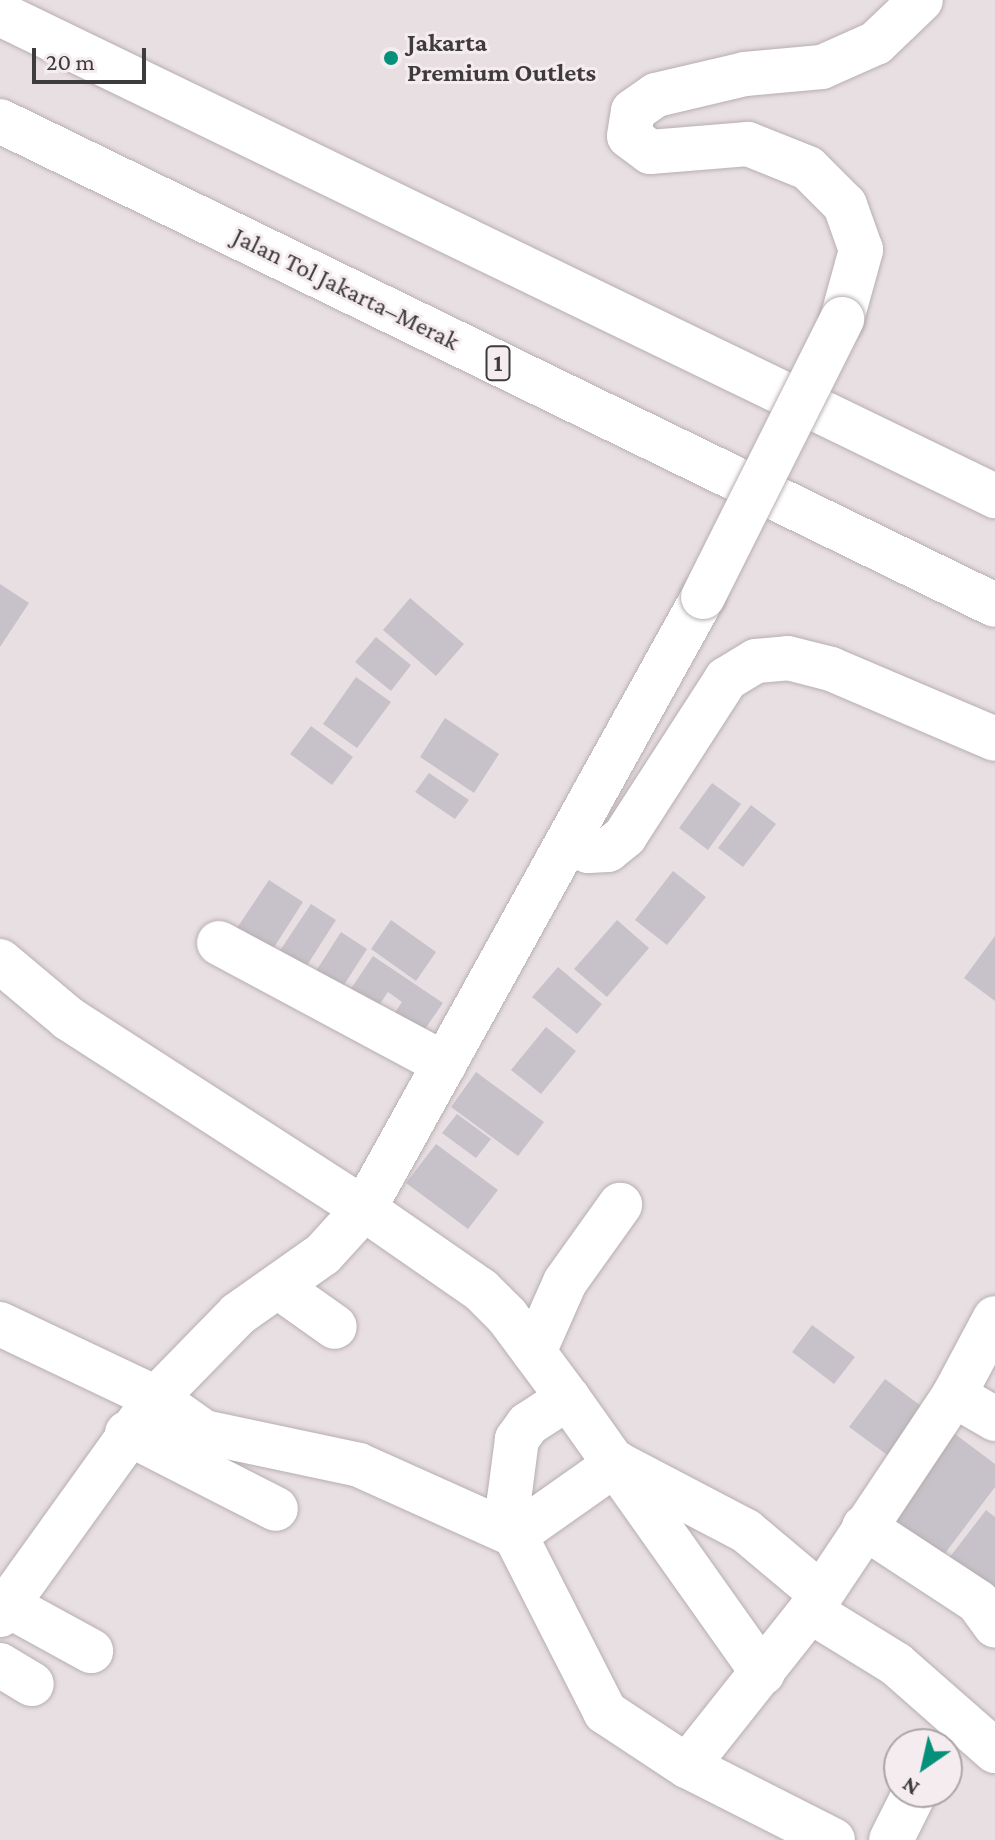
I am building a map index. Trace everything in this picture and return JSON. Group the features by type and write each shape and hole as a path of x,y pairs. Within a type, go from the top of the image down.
{"main road":[{"path":"91,1651 8,1591 156,1398 238,1314 280,1288 323,1254 364,1209 703,597 842,319 861,250 845,205 808,168 748,144 650,152 629,136 633,111 656,95 745,74 822,67 876,43 921,0"},
{"path":"0,14 995,496"},
{"name":"Jalan Tol Jakarta–Merak","path":"0,121 995,605"},
{"path":"570,840 588,851 608,850 625,836 726,679 756,661 788,658 831,669 995,739"},
{"path":"219,943 445,1064"},
{"path":"0,961 69,1019 364,1209 481,1290 534,1352 617,1463 763,1673"},
{"path":"534,1352 565,1282 620,1205"},
{"path":"280,1288 335,1327"},
{"path":"687,1766 816,1603 954,1395 995,1318"},
{"path":"0,1324 156,1398 204,1432 359,1465 515,1535"},
{"path":"954,1395 995,1419"},
{"path":"568,1398 528,1424 517,1439 509,1500 515,1535 605,1712 687,1766 833,1840"},
{"path":"127,1433 276,1509"},
{"path":"515,1535 617,1463"},
{"path":"617,1463 746,1531 816,1603 896,1664 945,1728"},
{"path":"864,1527 978,1602 995,1625"},
{"path":"963,1738 995,1751"},
{"path":"891,1840 907,1808"}],"building":[{"path":"0,584 29,603 0,647"},
{"path":"410,598 464,644 436,676 383,630"},
{"path":"376,637 411,665 391,691 355,662"},
{"path":"356,677 391,702 357,748 323,724"},
{"path":"445,718 499,754 474,793 420,757"},
{"path":"311,726 353,757 332,785 290,754"},
{"path":"429,773 469,800 455,819 415,792"},
{"path":"712,783 741,804 708,850 679,828"},
{"path":"751,805 776,824 743,867 718,848"},
{"path":"673,871 706,897 667,945 635,920"},
{"path":"269,880 303,902 264,963 229,940"},
{"path":"311,904 336,920 297,981 271,964"},
{"path":"391,920 436,952 416,981 371,949"},
{"path":"617,920 649,948 607,997 574,969"},
{"path":"341,932 367,949 333,1002 307,985"},
{"path":"995,936 995,1001 964,978"},
{"path":"373,956 443,1003 414,1045 386,1026 402,1002 388,992 373,1014 346,996"},
{"path":"558,967 602,1004 577,1034 532,997"},
{"path":"546,1027 576,1051 541,1094 511,1070"},
{"path":"476,1072 544,1122 518,1156 451,1107"},
{"path":"457,1114 491,1139 476,1158 442,1133"},
{"path":"436,1144 498,1190 468,1229 406,1183"},
{"path":"812,1325 855,1357 834,1384 792,1352"},
{"path":"885,1379 925,1409 890,1457 849,1427"},
{"path":"955,1434 995,1464 995,1487 940,1560 889,1522"},
{"path":"986,1510 995,1517 995,1599 946,1562"}],"place":[{"name":"Jakarta Premium Outlets","path":"391,58"}]}
